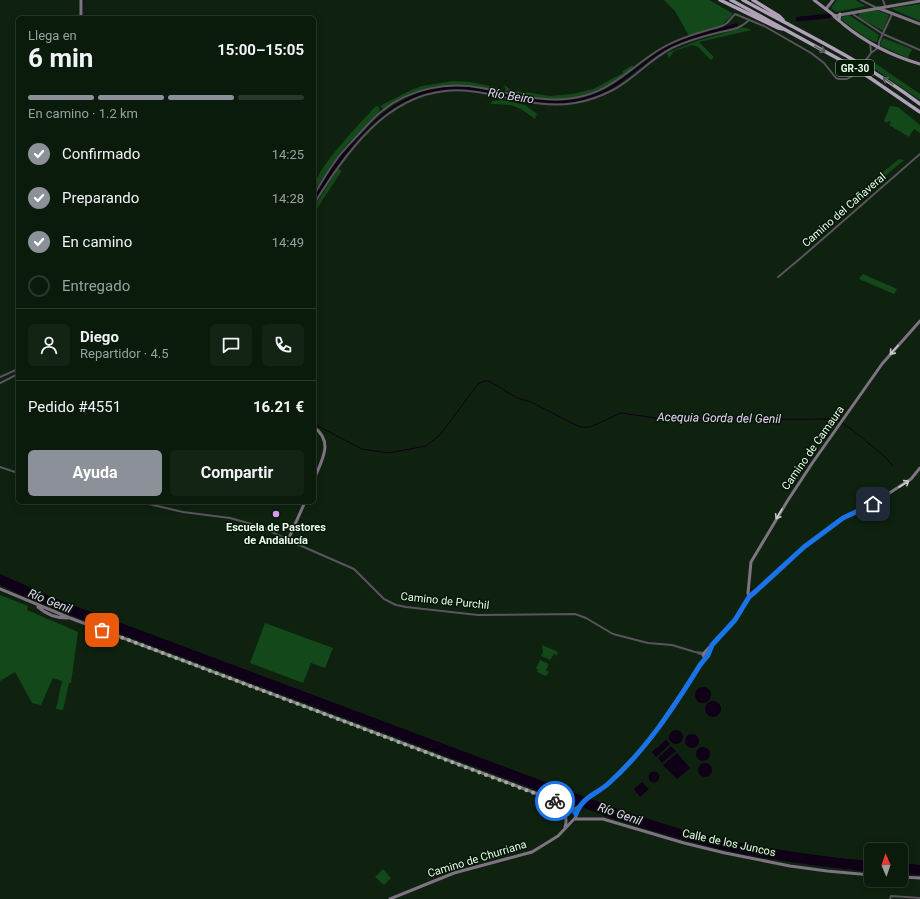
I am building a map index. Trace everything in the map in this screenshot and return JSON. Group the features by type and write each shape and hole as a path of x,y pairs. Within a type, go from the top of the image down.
{"highway":[{"path":"720,0 778,28 786,30"},
{"name":"GR-30","path":"731,0 868,76 920,112"},
{"name":"GR-30","path":"743,0 786,22 864,66 920,104"},
{"path":"753,0 786,22"}],"main road":[{"path":"814,0 834,17 870,42 899,57 920,64"},
{"path":"839,20 840,14"}],"street":[{"path":"81,0 81,16"},
{"path":"826,9 833,0"},
{"path":"861,0 877,8"},
{"path":"883,0 885,8 893,13 920,24"},
{"path":"834,16 853,11 885,8 920,1"},
{"path":"889,6 893,13"},
{"path":"853,11 854,16 883,34 920,50"},
{"path":"866,60 870,53 879,47 879,42 893,13"},
{"path":"316,193 333,164 347,147 383,111 407,96 431,88 455,85 473,86 549,99 568,99 583,96 611,85 655,52 669,44 722,26 735,14 764,26 811,53 824,63 839,80 847,79 856,74"},
{"path":"316,201 341,162 368,132 386,115 416,97 437,92 457,90 548,104 562,105 585,101 613,90 653,60 672,48 741,27 748,20"},
{"path":"870,42 870,53"},
{"path":"874,44 879,42"},
{"name":"Camino del Cañaveral","path":"778,277 920,154"},
{"name":"Camino de Camaura","path":"749,597 748,593 751,562 788,500 882,364 920,321"},
{"path":"0,377 16,370"},
{"path":"0,383 16,375"},
{"path":"316,429 323,436 325,449 316,473"},
{"path":"0,467 16,472"},
{"path":"566,813 578,807 591,795 607,785 648,742 700,665 705,655 735,620 749,597 804,547 843,518 871,505 911,479 920,468"},
{"name":"Camino de Purchil","path":"149,504 183,512 241,520 262,527 354,569 379,595 389,602 406,608 478,615 575,614 586,618 613,634 648,643 672,645 705,655"},
{"path":"288,540 303,504"},
{"path":"0,589 35,605 48,614 70,618 539,794 571,810 575,817 569,820 566,819"},
{"path":"561,805 566,813 565,829"},
{"name":"Camino de Churriana","path":"390,899 454,873 532,852 549,842 565,829 575,817 578,807"},
{"name":"Calle de los Juncos","path":"575,817 585,819 604,819 668,839 724,853 790,866 864,874"},
{"path":"908,877 920,878"},
{"path":"890,899 891,896 920,898"}],"green space":[{"path":"664,0 709,0 732,13 732,15 722,25 689,36 675,11"},
{"path":"837,0 855,0 866,6 836,12 831,8"},
{"path":"920,4 920,21 892,9 893,8"},
{"path":"877,10 889,15 883,31 858,17 860,13"},
{"path":"849,15 879,35 877,42 864,36 842,20 841,17"},
{"path":"741,28 752,30 699,42 714,57 711,60 698,47 692,45 674,51 669,58 667,53 697,41"},
{"path":"883,38 912,49 908,58 881,46 880,44"},
{"path":"869,59 920,94 920,100 866,63"},
{"path":"632,65 634,68 615,81 596,91 563,99 552,99 509,92 506,91 504,85 511,90 550,96 572,94 593,89 623,73 623,71"},
{"path":"453,81 470,82 503,89 501,91 468,86 440,86 413,93 383,109 380,106 422,86"},
{"path":"503,100 525,105 537,114 535,119 521,109 511,105 491,104 492,101"},
{"path":"376,106 379,107 380,111 343,149 318,186 316,184 323,168 351,133"},
{"path":"890,106 898,107 920,125 920,133 914,129 909,137 889,125 891,122 889,121 887,123 884,121"},
{"path":"899,159 904,160 878,182 875,179"},
{"path":"338,169 341,170 316,210 316,204"},
{"path":"863,274 897,289 894,294 859,279"},
{"path":"0,595 28,606 27,610 78,632 71,683 69,683 63,710 56,709 62,681 53,678 41,705 32,703 15,672 0,681"},
{"path":"265,623 333,648 325,668 311,663 303,683 250,663"},
{"path":"542,645 558,652 557,655 554,654 550,660 541,656 543,652"},
{"path":"540,660 549,664 546,670 549,672 546,676 537,672 538,670 536,668"},
{"path":"383,869 391,878 384,885 375,877"}],"water":[{"path":"737,23 738,26 700,36 672,46 617,85 596,96 584,100 546,103 483,92 453,89 427,93 403,102 382,117 362,135 345,155 316,199 316,194 327,175 339,158 360,135 386,111 414,95 446,87 463,87 545,101 583,98 604,90 614,84 669,46 697,35"},
{"name":"Río Genil","path":"0,574 54,598 615,808 678,828 721,839 806,854 864,860 864,871 788,862 738,853 611,818 73,616 0,585"},
{"path":"703,687 710,692 711,695 706,702 703,703 696,698 695,695 700,688"},
{"path":"713,701 720,706 721,709 716,716 713,717 706,712 705,709 710,702"},
{"path":"673,730 679,730 683,734 683,740 679,744 673,744 669,740 669,734"},
{"path":"689,734 695,734 699,738 699,744 695,748 689,748 685,744 685,738"},
{"path":"666,740 670,744 656,757 652,752"},
{"path":"671,746 676,751 662,763 658,758"},
{"path":"703,747 708,749 710,754 708,759 703,761 698,759 696,754 698,749"},
{"path":"677,753 690,768 677,779 663,765"},
{"path":"705,763 710,765 712,770 710,775 705,777 700,775 698,770 700,765"},
{"path":"654,771 658,773 660,777 658,781 654,783 650,781 648,777 650,773"},
{"path":"642,782 649,789 640,797 634,789"},
{"path":"908,864 920,865 920,875 908,874"}],"waterway":[{"name":"Acequia Gorda del Genil","path":"82,15 83,0"},
{"name":"Río Beiro","path":"798,19 829,16"},
{"name":"Acequia Gorda del Genil","path":"316,425 362,449 389,453 426,446 440,435 478,384 484,381 489,381 517,398 531,402 580,427 590,427 621,413 669,420 837,419 840,421"},
{"name":"Acequia Gorda del Genil","path":"842,423 885,457 893,466"}],"tunnel":[{"path":"856,74 866,60"}],"way so far":[{"path":"102,630 555,801"}],"place":[{"name":"Escuela de Pastores de Andalucía","path":"276,514"}],"route":[{"path":"555,801 561,805 566,813 570,810 574,811 576,814 578,807 587,798 607,785 648,742 700,665 708,656 708,652 712,645 735,620 749,597 804,547 843,518 873,504"}]}
